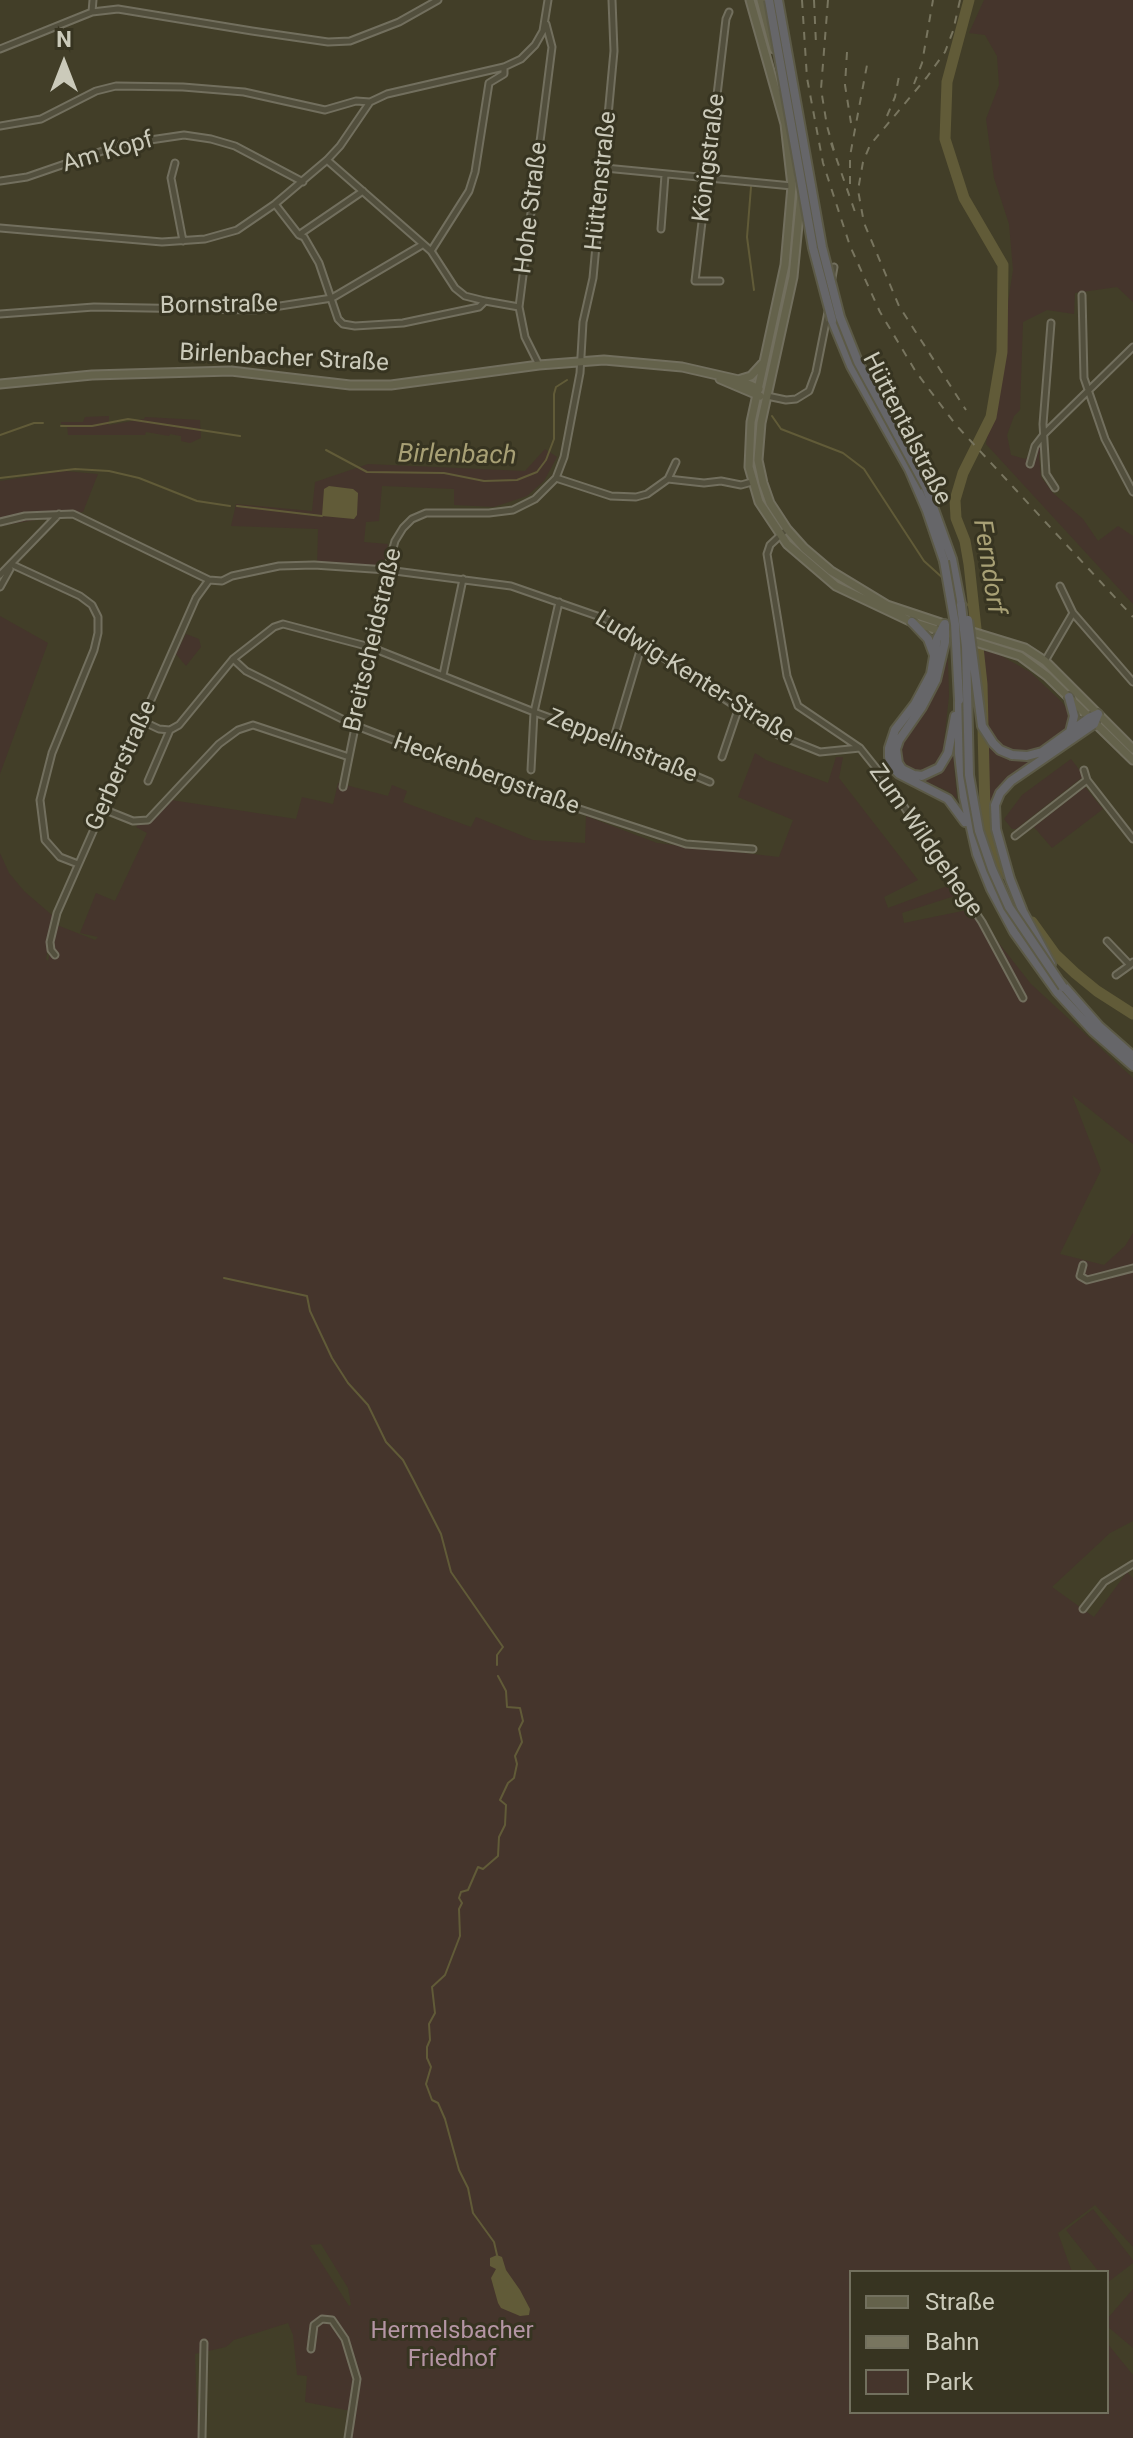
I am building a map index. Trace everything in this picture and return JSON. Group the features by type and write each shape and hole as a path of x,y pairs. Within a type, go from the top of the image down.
{"highway":[{"name":"Hüttentalstraße","path":"769,0 806,211 825,299 851,366 905,460 936,536 949,583 955,624 961,776 971,833 991,889 1037,966 1073,1011 1133,1066"},
{"name":"Hüttentalstraße","path":"778,0 822,247 840,317 858,362 926,487 952,559 966,647 969,775 979,831 1009,907 1063,987 1099,1026 1133,1056"},
{"path":"961,605 969,621 982,726 1000,750 1012,755 1035,754 1091,721"},
{"path":"912,622 928,639 934,655"},
{"path":"943,630 941,663 931,693 899,740 896,756 902,769 914,775 930,774 939,768 948,753 959,700"},
{"path":"943,630 924,688 895,730 889,748 892,767 955,807 971,833"},
{"path":"1069,697 1074,716 1069,733"},
{"path":"1063,987 1016,896 994,812 997,798 1017,777 1098,714"}],"main road":[{"path":"750,0 785,124 792,186 785,265 757,392 749,445 752,482 759,502 779,535 804,561 836,586 912,622 1025,648 1045,661 1133,749"},
{"path":"761,0 794,123 801,189 796,257 788,307 766,396 758,446 759,467 770,503 787,529 817,560 848,583 887,605 943,630"},
{"name":"Birlenbacher Straße","path":"0,384 92,375 231,371 350,385 391,385 581,360 637,361 682,367 739,380 757,392"},
{"path":"739,380 755,373 764,361"},
{"name":"Birlenbacher Straße","path":"708,374 766,396"},
{"path":"986,640 1028,661 1133,760"}],"street":[{"path":"92,12 93,0"},
{"path":"0,49 92,12 118,9 328,42 350,41 399,22 438,0"},
{"path":"548,0 546,23 552,47"},
{"name":"Hüttenstraße","path":"581,360 583,322 593,278 605,168 614,51 612,0"},
{"name":"Königstraße","path":"720,281 695,281 729,12"},
{"path":"0,126 41,119 96,91 116,86 244,92 325,110 356,101 370,102 387,94 504,67 521,59 535,45 546,23"},
{"path":"535,45 542,42 552,47"},
{"name":"Hohe Straße","path":"539,365 529,349 519,307 552,47"},
{"path":"431,251 469,191 475,172 489,83 504,74 504,67"},
{"path":"0,228 114,239 183,241 237,230 275,204 327,160 370,102"},
{"name":"Am Kopf","path":"0,181 27,177 123,144 187,135 235,146 303,182"},
{"path":"327,160 431,251 455,288 465,296 519,307"},
{"path":"175,163 171,178 183,241"},
{"path":"605,168 792,186"},
{"path":"661,229 665,175"},
{"path":"299,235 363,191"},
{"path":"275,204 299,235 304,237 319,263 338,319 343,324 403,323 479,307 485,301"},
{"name":"Bornstraße","path":"0,314 94,307 254,310 332,298 422,245"},
{"path":"766,396 796,399 812,387 830,303 834,267"},
{"path":"1082,295 1084,378 1105,439 1133,492"},
{"path":"1051,323 1043,424 1046,474 1055,488"},
{"path":"1030,464 1035,446 1045,433 1133,347"},
{"path":"581,360 564,457 556,478 623,498 647,494 668,479 676,462"},
{"name":"Breitscheidstraße","path":"343,787 370,647 387,570 399,533 406,523 418,515 513,510 544,492 556,478"},
{"path":"668,479 741,485 752,482"},
{"path":"0,575 60,514"},
{"path":"0,522 25,516 73,514 209,580"},
{"path":"779,535 787,529"},
{"name":"Zum Wildgehege","path":"779,535 767,554 787,676 798,706 860,748 888,783 982,922 1023,998"},
{"path":"0,587 13,565"},
{"path":"13,565 80,596 92,605 98,617 94,650 52,753 40,800 45,840 60,857 78,864"},
{"name":"Ludwig-Kenter-Straße","path":"209,580 222,581 279,566 314,565 387,570 511,586 606,619 778,735 820,752 860,748"},
{"path":"443,675 463,579"},
{"name":"Gerberstraße","path":"55,955 50,942 53,923 196,598 209,580"},
{"path":"1060,586 1073,613 1133,682"},
{"path":"534,712 559,602"},
{"path":"1045,661 1073,613"},
{"name":"Zeppelinstraße","path":"148,781 170,730 192,711 233,659 274,627 283,624 370,647 710,782"},
{"path":"613,741 642,644"},
{"name":"Heckenbergstraße","path":"233,659 246,671 354,725 531,793 686,844 753,849"},
{"path":"722,757 739,707"},
{"name":"Zeppelinstraße","path":"531,770 534,712"},
{"path":"142,721 159,729 170,730"},
{"name":"Breitscheidstraße","path":"103,809 133,821 148,820 219,744 238,730 253,725 349,757"},
{"path":"1084,770 1087,780 1133,839"},
{"path":"1015,836 1087,780"},
{"path":"1107,941 1132,964 1116,975"},
{"path":"1083,1265 1080,1276 1087,1280 1133,1268"},
{"path":"1083,1609 1104,1582 1133,1564"},
{"path":"311,2349 314,2325 322,2319 332,2320 348,2345 357,2379 348,2438"},
{"path":"202,2438 204,2343"}],"green space":[{"path":"984,0 1133,0 1133,302 1117,287 1075,293 1074,314 1047,310 1023,322 1020,410 1014,416 1007,435 1011,455 1025,459 1043,442 1039,456 1041,477 1053,493 1083,519 1098,541 1118,526 1133,536 1133,604 986,444 1013,270 1009,224 994,178 986,119 999,85 997,56 985,35 969,33"},
{"path":"109,416 109,425 145,417 200,420 201,438 190,443 181,441 181,436 146,432 145,435 68,435 67,425 61,424 83,422 85,417"},
{"path":"545,449 557,457 544,481 527,496 494,507 454,505 454,489 382,486 379,521 366,522 364,542 388,544 382,574 317,569 318,529 231,526 236,504 312,511 315,482 368,464 525,471"},
{"path":"64,471 98,474 83,512 0,526 0,481"},
{"path":"0,616 48,643 0,774"},
{"path":"186,634 199,639 201,647 186,666 176,654"},
{"path":"980,650 998,654 1030,672 1062,702 1068,711 1068,727 1055,739 1032,751 1021,753 998,743 984,711"},
{"path":"948,658 949,696 943,750 939,761 931,768 922,772 912,770 904,763 900,747 934,696"},
{"path":"987,745 1011,759 1033,761 999,785 987,807"},
{"name":"Hermelsbacher Friedhof","path":"755,753 828,783 836,757 843,757 839,778 918,880 884,897 888,908 958,882 964,893 902,913 904,923 972,909 1031,984 1133,1078 1133,1144 1072,1095 1101,1170 1060,1254 1104,1265 1125,1246 1133,1233 1133,1521 1110,1533 1052,1587 1094,1617 1127,1572 1133,1578 1133,2247 1095,2205 1058,2233 1071,2270 849,2270 849,2414 1109,2414 1109,2345 1133,2375 1133,2438 348,2438 351,2411 305,2402 307,2376 297,2375 293,2335 288,2323 234,2340 226,2347 195,2354 198,2438 0,2438 0,853 9,873 24,891 53,916 48,961 57,925 95,940 98,937 80,933 96,893 115,901 147,833 136,827 171,800 296,819 302,797 333,804 338,783 388,796 392,785 407,791 403,802 471,827 476,817 533,840 585,843 586,816 657,843 779,857 793,820 738,797","holes":["321,2244 348,2288 349,2306 310,2245"]},
{"path":"953,754 957,799 948,791 924,781 924,778 943,770"},
{"path":"1071,759 1084,776 1012,829 1004,819 1022,795"},
{"path":"1085,787 1103,809 1052,848 1034,827"},
{"path":"1093,2209 1133,2263 1109,2281 1109,2270 1097,2270 1066,2230"},
{"path":"1133,2289 1133,2348 1109,2328 1109,2317"}],"shaded area":[{"path":"329,486 353,489 358,493 354,519 322,516 324,489"},
{"path":"497,2255 502,2257 506,2270 520,2290 530,2309 529,2315 520,2316 501,2308 498,2303 491,2278 496,2269 490,2266 490,2258"}],"waterway":[{"name":"Ferndorf","path":"969,0 947,82 945,139 964,198 1003,265 1002,352 991,417 963,473 955,500 956,518 965,541 969,564 982,684 985,813 997,855 1007,875"},
{"path":"751,187 747,237 754,290"},
{"name":"Birlenbach","path":"326,450 367,472 444,473 484,481 517,480 537,472 546,460 554,439 554,394 556,387 567,380"},
{"name":"Birlenbach","path":"772,416 781,429 843,453 864,469 924,561 945,580"},
{"name":"Birlenbach","path":"61,426 92,426 128,419 240,436"},
{"name":"Birlenbach","path":"0,435 34,423 43,423"},
{"path":"0,478 75,469 109,471 139,478 197,501 230,506"},
{"path":"237,506 322,516"},
{"name":"Birlenbach","path":"963,599 974,613"},
{"name":"Ferndorf","path":"1032,922 1055,954 1075,973 1133,1014"},
{"path":"224,1278 307,1296 310,1311 332,1358 348,1383 368,1405 386,1442 403,1460 414,1481 441,1534 451,1572 503,1647 497,1655 497,1665"},
{"path":"497,2255 494,2242 473,2213 445,2119 426,2084 431,2067 427,2058 429,2024 435,2013 432,1987 445,1975 460,1936 461,1892 468,1890 478,1867 483,1869 498,1856 506,1805 500,1800 514,1778 515,1756 522,1742 520,1708 507,1707 506,1691 498,1676"}],"railway":[{"path":"802,0 807,78 823,163 850,246 880,312 916,372 956,425 1133,617"},
{"path":"814,0 816,44"},
{"path":"828,0 821,89 835,154"},
{"path":"914,84 922,63 933,0"},
{"path":"960,0 945,52 870,145 858,190 864,223 899,306 966,410"},
{"path":"847,52 845,85 851,123"},
{"path":"850,184 850,156 867,65"},
{"path":"887,116 895,97 900,71"},
{"path":"831,143 855,212"}]}
